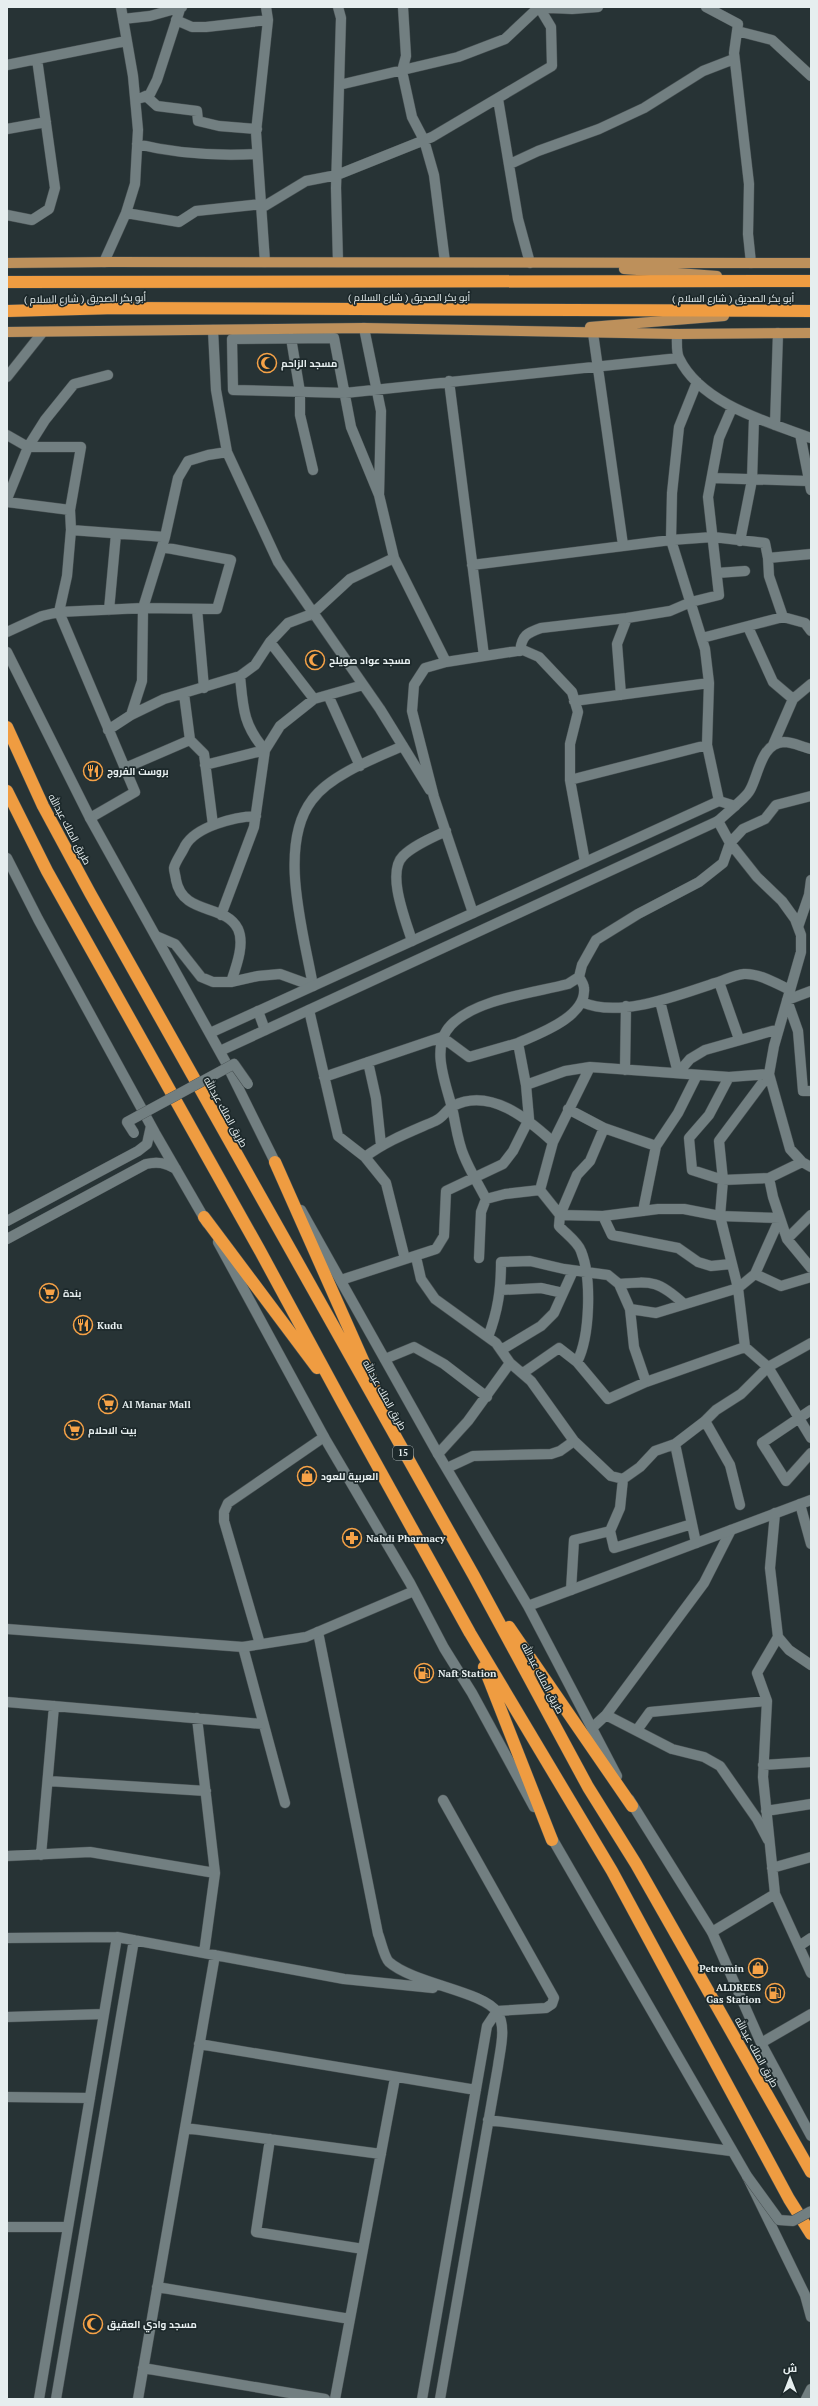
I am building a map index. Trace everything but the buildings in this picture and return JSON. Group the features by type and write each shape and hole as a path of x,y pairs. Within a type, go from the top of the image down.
{"highway":[{"name":"( شارع السلام ) أبو بكر الصديق","path":"7,282 811,281"},
{"name":"( شارع السلام ) أبو بكر الصديق","path":"7,311 116,308 811,311"},
{"name":"طريق الملك عبدالله","path":"7,727 43,806 403,1452 474,1576 588,1787 636,1864 811,2172"},
{"path":"7,791 47,871 260,1249 342,1402 470,1633 612,1872 789,2199 811,2234"},
{"path":"275,1162 403,1452"},
{"path":"204,1217 342,1402"},
{"path":"474,1576 632,1806"},
{"path":"470,1633 552,1840"}],"main road":[{"path":"8,264 104,262 811,263"},
{"path":"536,263 779,281"},
{"path":"534,331 782,311"},
{"path":"7,332 42,333 364,328 676,334 811,333"}],"street":[{"path":"104,262 126,213 136,184 138,144 135,100 121,7"},
{"path":"265,262 256,128 268,20 266,7"},
{"path":"338,7 341,18 336,175 338,262"},
{"path":"403,7 406,56 402,71 412,117 424,140 434,175 445,262"},
{"path":"535,7 598,7"},
{"path":"339,85 458,57 505,39 539,7"},
{"path":"126,213 179,222 196,210 262,206 306,181 336,175 424,140 498,99 552,66 551,27 539,7"},
{"path":"706,7 738,24 734,59 749,184 748,234 751,263"},
{"path":"123,19 150,16 181,8"},
{"path":"135,100 150,94 157,80 181,8"},
{"path":"176,20 192,27 206,27 268,20"},
{"path":"737,31 772,40 811,76"},
{"path":"7,65 126,41"},
{"path":"7,215 32,220 49,209 55,188 37,59"},
{"path":"510,164 538,151 599,129 644,108 703,71 734,59"},
{"path":"146,96 157,106 197,112 198,121 219,126 256,128"},
{"path":"498,99 518,219 536,263"},
{"path":"7,129 46,122"},
{"path":"138,144 186,152 234,155 257,154"},
{"path":"364,328 381,411 378,495"},
{"path":"213,330 216,390 227,452 278,562 312,614 363,685 434,797"},
{"path":"592,332 623,546"},
{"path":"7,377 42,333"},
{"path":"775,425 778,333"},
{"path":"676,334 679,358 697,382 732,408 754,418 811,438"},
{"path":"291,338 300,392 300,415 313,470"},
{"path":"446,662 394,558 378,495 351,427 345,393 334,338 232,339 233,390 345,393 679,358"},
{"path":"7,499 28,447 45,420 74,384 108,375"},
{"path":"449,381 484,656"},
{"path":"697,382 679,427 672,493 670,540 702,638 709,683 707,745 719,801"},
{"path":"520,651 521,639 527,632 541,628 627,618 670,611 691,602 719,595 708,497 719,438 732,408"},
{"path":"740,542 752,480 754,418"},
{"path":"712,478 809,485 800,434"},
{"path":"7,435 28,447 81,447 70,510 72,530 67,576 59,612 108,730 136,792 90,818"},
{"path":"131,715 142,681 143,608 163,542 178,478 188,462 208,455 227,452"},
{"path":"7,502 70,510"},
{"path":"7,632 42,616 59,612 143,608 217,609 231,560 163,542 116,534 72,530"},
{"path":"109,610 116,534"},
{"path":"472,565 670,540 713,537 740,542 765,543 769,576 783,617"},
{"path":"768,558 811,554"},
{"path":"108,730 131,715 164,699 240,676 255,665 270,642 288,623 312,614 350,579 394,558"},
{"path":"717,573 745,571"},
{"path":"197,609 204,688"},
{"path":"702,638 783,617 806,622 811,631"},
{"path":"621,695 617,644 627,618"},
{"path":"748,627 773,682 793,699"},
{"path":"270,642 314,699"},
{"path":"474,913 434,797 412,711 414,685 425,668 446,662 520,651 539,657 572,692 578,712 570,744 570,780 585,862"},
{"path":"7,652 90,818 220,1051 275,1162 438,1454 528,1606 632,1806 712,1932 761,2043 811,2136"},
{"path":"240,676 244,712 252,736 265,750"},
{"path":"574,700 709,683"},
{"path":"220,1051 718,821 750,791 764,754 773,745 793,699 811,684"},
{"path":"221,915 227,894 244,857 256,816 265,750 280,726 314,699 363,685"},
{"path":"184,694 190,740 204,754 213,825"},
{"path":"328,695 360,766"},
{"path":"125,768 190,740"},
{"path":"773,745 791,743 811,748"},
{"path":"570,780 707,745"},
{"path":"313,986 294,868 298,827 312,799 333,780 403,746"},
{"path":"205,766 265,750"},
{"path":"442,1037 469,1057 518,1043 555,1026 582,1002 584,988 579,977 582,965 596,940 638,914 699,882 723,863 730,843 743,829 765,819 776,804 811,796"},
{"path":"210,1033 719,801 735,806"},
{"path":"231,982 239,955 239,931 232,919 190,903 178,888 174,868 188,841 213,825 237,817 256,816"},
{"path":"718,821 730,843 757,877 782,901 798,927 801,935 801,952 779,1028 769,1074 719,1141 723,1180 720,1216 738,1288 745,1347 768,1367 811,1438"},
{"path":"412,941 396,883 398,868 402,856 446,831"},
{"path":"7,858 38,919 151,1126 204,1217 324,1436 414,1591 444,1648 472,1693 552,1840 731,2152 779,2220 793,2221 811,2211"},
{"path":"798,927 807,912 811,880"},
{"path":"156,936 175,944 201,977 213,982 231,982 258,976 280,974 313,986"},
{"path":"582,1002 594,1007 626,1006 660,1001 719,982 732,976 746,974 790,990"},
{"path":"324,1077 442,1037 451,1024 476,1007 568,984 579,977"},
{"path":"719,982 739,1039"},
{"path":"788,1000 811,991"},
{"path":"788,1000 798,1031 804,1090 811,1091"},
{"path":"660,1001 678,1072"},
{"path":"625,1070 626,1006"},
{"path":"309,1010 338,1136 365,1157 386,1183 405,1259"},
{"path":"258,1012 265,1030"},
{"path":"678,1072 690,1059 705,1050 779,1028"},
{"path":"442,1037 444,1085 452,1106 463,1155 486,1199 481,1212 479,1258"},
{"path":"341,1280 405,1259 416,1257 436,1249 444,1236 446,1191 503,1164 513,1151 529,1119 526,1085 518,1043"},
{"path":"368,1062 376,1098 381,1145"},
{"path":"134,1132 127,1122 234,1064 248,1084"},
{"path":"526,1085 565,1071 590,1067 678,1072 696,1075 729,1077 769,1074"},
{"path":"540,1190 553,1142 590,1067"},
{"path":"729,1077 709,1115 689,1138 692,1170 723,1180 769,1178 807,1164 790,1149 769,1074"},
{"path":"643,1211 656,1146 678,1112 696,1075"},
{"path":"365,1157 381,1145 442,1118 452,1106 465,1102 481,1102 509,1107 529,1119 553,1142"},
{"path":"568,1109 604,1128 656,1146"},
{"path":"7,1221 138,1151 147,1144 151,1126"},
{"path":"577,1362 583,1350 588,1273 581,1249 559,1226 560,1215 577,1174 590,1161 604,1128"},
{"path":"7,1239 146,1164 165,1163 176,1169"},
{"path":"769,1178 787,1239 811,1268"},
{"path":"486,1199 505,1194 540,1190"},
{"path":"540,1190 560,1215"},
{"path":"560,1215 603,1216 643,1211 684,1209 720,1216 780,1218"},
{"path":"787,1239 811,1215"},
{"path":"603,1216 612,1235 678,1248 698,1262 711,1266 731,1264"},
{"path":"630,1309 656,1313 738,1288 755,1274 780,1218"},
{"path":"416,1257 421,1279 435,1299 488,1337 501,1350 510,1363 523,1373 574,1441 610,1476 623,1479 640,1467 655,1451 675,1444 705,1421 716,1410 741,1394 768,1367 811,1342"},
{"path":"488,1337 497,1314 501,1290 501,1262 530,1261 588,1273 608,1275 619,1284 630,1309 634,1347 646,1382"},
{"path":"501,1350 541,1326 554,1313 574,1270"},
{"path":"755,1274 781,1286 811,1277"},
{"path":"619,1284 643,1282 665,1287 684,1304"},
{"path":"501,1290 541,1288 563,1293"},
{"path":"386,1359 414,1347 444,1364 487,1396"},
{"path":"523,1373 559,1348 577,1362 608,1399 646,1382 745,1347"},
{"path":"438,1454 487,1396 510,1363"},
{"path":"811,1410 799,1420 762,1443 786,1480 811,1453"},
{"path":"705,1421 730,1465 740,1505"},
{"path":"260,1644 224,1522 224,1512 228,1503 324,1436"},
{"path":"447,1468 473,1456 551,1454 560,1451 574,1441"},
{"path":"675,1444 696,1543"},
{"path":"623,1479 620,1508 610,1531 614,1548 692,1524"},
{"path":"528,1606 811,1500"},
{"path":"800,1504 811,1544"},
{"path":"775,1513 770,1568 778,1637 789,1650 811,1665"},
{"path":"592,1728 606,1715 704,1583 731,1530"},
{"path":"571,1590 574,1540 610,1531"},
{"path":"7,1629 243,1647 306,1637 414,1591"},
{"path":"318,1632 378,1934 388,1961 417,1979 458,1991 483,2002 497,2011 546,2008 552,2004 554,1998 443,1800"},
{"path":"778,1637 757,1673 768,1700 764,1765 766,1811 775,1894 811,1973"},
{"path":"243,1647 285,1803"},
{"path":"638,1730 650,1712 768,1700"},
{"path":"7,1702 263,1724"},
{"path":"41,1855 54,1706"},
{"path":"606,1715 638,1730 672,1749 704,1757 720,1766 756,1819 770,1845"},
{"path":"197,1718 215,1873 204,1953"},
{"path":"764,1765 811,1762"},
{"path":"48,1781 206,1791"},
{"path":"766,1811 811,1804"},
{"path":"7,1856 95,1853 215,1873"},
{"path":"772,1868 811,1857"},
{"path":"712,1932 775,1894"},
{"path":"7,1938 117,1937 344,1979 458,1991"},
{"path":"39,2399 117,1937"},
{"path":"799,1946 811,1938"},
{"path":"56,2399 134,1940"},
{"path":"138,2399 215,1955"},
{"path":"422,2399 487,2026 497,2011"},
{"path":"440,2399 501,2037 501,2022 497,2011"},
{"path":"7,2016 104,2014"},
{"path":"761,2043 811,2014"},
{"path":"199,2044 395,2078 476,2090"},
{"path":"335,2399 395,2078"},
{"path":"7,2097 90,2098"},
{"path":"488,2120 731,2152"},
{"path":"185,2128 380,2154"},
{"path":"270,2139 256,2232 363,2249"},
{"path":"747,2176 805,2295 811,2317"},
{"path":"7,2227 68,2227"},
{"path":"157,2287 350,2319"},
{"path":"143,2368 325,2399"},
{"path":"806,2399 811,2388"}],"place":[{"name":"مسجد الزاحم","path":"267,363"},
{"name":"مسجد عواد صويلح","path":"315,660"},
{"name":"بروست الفروج","path":"93,771"},
{"name":"بندة","path":"49,1293"},
{"name":"Kudu","path":"83,1325"},
{"name":"Al Manar Mall","path":"108,1404"},
{"name":"بيت الاحلام","path":"74,1430"},
{"name":"العربية للعود","path":"307,1476"},
{"name":"Nahdi Pharmacy","path":"352,1538"},
{"name":"Naft Station","path":"424,1673"},
{"name":"Petromin","path":"758,1968"},
{"name":"ALDREES Gas Station","path":"775,1993"},
{"name":"مسجد وادي العقيق","path":"93,2324"}]}
